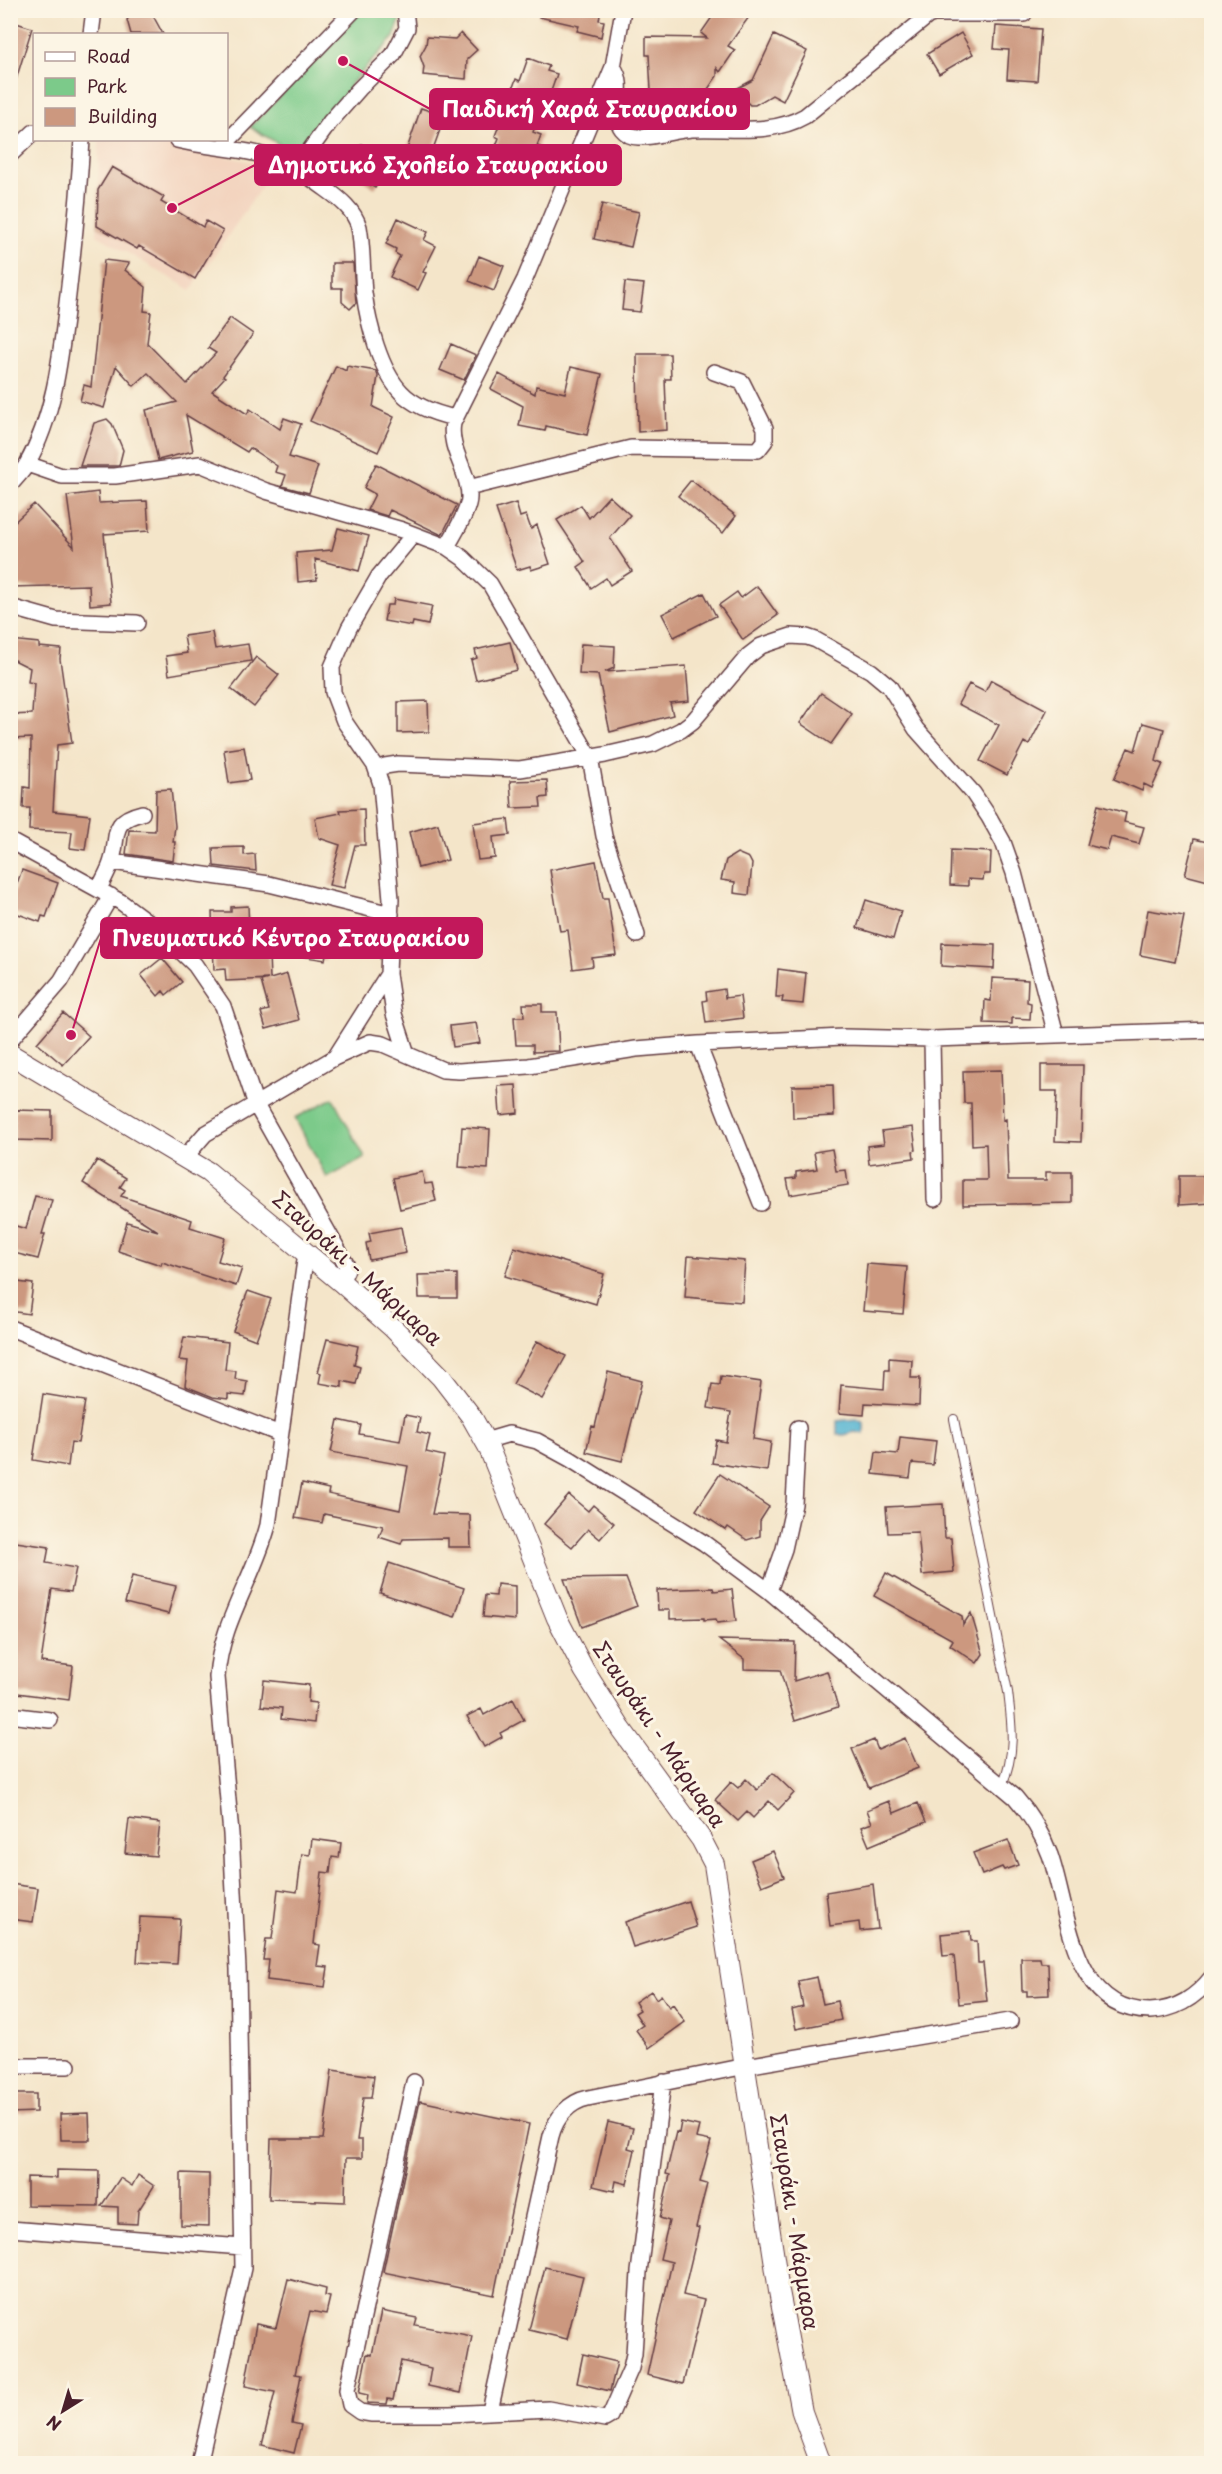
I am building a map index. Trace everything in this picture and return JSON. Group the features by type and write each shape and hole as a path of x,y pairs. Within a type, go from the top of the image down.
{"street":[{"path":"91,33 94,10"},
{"path":"228,141 354,10"},
{"path":"297,168 330,122 393,55 407,28 405,10"},
{"path":"447,548 469,501 468,488 453,442 452,429 455,418 525,279 613,67 623,10"},
{"path":"613,67 620,82 619,123 627,134 639,138 693,129 768,128 791,123 810,113 928,16 934,14 1024,14"},
{"path":"10,155 33,133"},
{"path":"10,486 27,465 46,417 59,367 78,209 82,141"},
{"path":"183,141 264,156 297,168 347,207 357,220 367,309 378,348 394,383 400,392 417,404 455,418"},
{"path":"222,147 228,141"},
{"path":"468,488 631,448 758,450 765,441 765,428 742,382 733,376 714,372"},
{"path":"27,465 62,476 115,476 200,464 266,491 414,535 447,548 463,558 490,584 590,757 604,836 637,934"},
{"path":"407,1054 394,1014 388,974 391,914 382,799 377,769 344,721 333,692 332,667 344,637 379,576 414,535"},
{"path":"10,608 56,620 137,623"},
{"path":"377,769 385,765 398,764 520,769 653,744 681,730 704,709 748,656 761,646 791,636 807,637 861,665 889,686 916,729 973,793 996,828 1014,873 1056,1035"},
{"path":"10,1040 61,981 105,892 120,824 127,816 142,813"},
{"path":"10,841 105,892 160,931 195,965 223,1006 233,1030 248,1086 256,1105 346,1264 347,1269 341,1282"},
{"path":"112,862 269,884 391,914"},
{"path":"334,1058 388,974"},
{"path":"185,1157 206,1134 334,1058 370,1042 383,1044 438,1068 459,1071 529,1066 636,1049 698,1044 843,1037 932,1039 1212,1030"},
{"path":"932,1039 935,1198"},
{"path":"698,1044 760,1203"},
{"name":"Σταυράκι - Μάρμαρα","path":"10,1054 185,1157 245,1201 341,1282 427,1362 458,1398 485,1441 552,1608 584,1670 621,1729 692,1826 710,1856 717,1875 783,2313 802,2412 821,2463"},
{"path":"199,2463 242,2277 236,1907 217,1677 219,1656 264,1542 306,1253"},
{"path":"10,1329 280,1434"},
{"path":"769,1591 784,1549 794,1504 798,1428"},
{"path":"485,1441 500,1436 517,1435 548,1446 704,1543 769,1591 1002,1785 1030,1814 1042,1835 1056,1875 1064,1913 1078,1956 1095,1986 1108,1998 1122,2006 1139,2011 1163,2009 1186,2002 1212,1977"},
{"path":"10,1715 50,1720"},
{"path":"490,2411 551,2136 567,2108 580,2100 663,2082 1010,2020"},
{"path":"10,2066 68,2066"},
{"path":"414,2082 349,2379 347,2398 353,2409 372,2414 548,2409 605,2419 610,2416 631,2368 634,2355 639,2272 663,2082"},
{"path":"10,2229 242,2247"}],"lane":[{"path":"954,1419 1010,1702 1013,1748 1002,1785"}],"shaded area":[{"path":"99,141 151,141 275,167 191,290 97,235"}],"green space":[{"path":"362,11 394,11 400,20 394,37 350,85 352,87 308,145 284,147 250,127"},
{"path":"333,1098 365,1158 327,1178 295,1118"}],"water":[{"path":"856,1419 864,1423 864,1434 855,1432 837,1434 837,1421"}],"building":[{"path":"134,10 147,10 152,14 162,33 131,33 127,20"},
{"path":"540,10 601,10 599,20 604,21 601,37 577,31 579,26 539,17"},
{"path":"717,10 740,10 749,17 728,46 735,50 720,72 717,68 717,76 697,105 652,108 646,37 707,38 701,33"},
{"path":"10,21 32,28 14,86 10,86"},
{"path":"996,26 1041,29 1037,81 1007,79 1009,50 994,49"},
{"path":"461,33 477,50 467,59 466,79 423,75 424,67 420,56 426,45 427,37 455,39"},
{"path":"961,33 973,54 939,74 927,54"},
{"path":"774,35 807,51 783,101 772,95 755,105 750,105 734,90 753,80"},
{"path":"528,58 549,66 547,71 557,74 533,132 541,135 537,146 540,147 534,164 530,163 530,167 506,158 508,153 495,148 499,138 495,136 516,79 520,81"},
{"path":"421,108 445,116 429,160 406,152"},
{"path":"362,144 391,163 375,188 337,164 347,147 356,153"},
{"path":"112,167 164,197 161,202 203,227 206,221 223,231 195,279 139,246 137,249 97,226 98,190"},
{"path":"602,204 639,212 631,247 594,239"},
{"path":"398,218 428,232 424,240 436,246 423,272 426,273 418,290 390,277 400,256 395,253 396,249 386,244"},
{"path":"479,256 504,266 494,291 469,281"},
{"path":"104,260 129,263 125,270 146,287 144,311 151,312 147,343 187,384 216,353 208,348 230,318 253,334 223,376 225,377 212,391 247,414 250,409 280,429 284,418 301,424 289,457 318,466 309,493 282,486 286,475 275,472 277,466 250,448 247,452 186,415 193,451 158,460 146,410 177,402 148,373 134,386 116,366 104,408 80,401 84,385 91,387"},
{"path":"332,263 353,263 356,303 350,309 342,302 342,288 332,288"},
{"path":"625,282 644,284 640,312 622,310"},
{"path":"451,344 476,355 464,380 440,370"},
{"path":"637,354 670,354 671,379 665,379 667,430 638,432"},
{"path":"336,366 346,371 347,366 376,371 378,376 373,407 394,417 378,452 310,421"},
{"path":"571,367 602,374 587,435 546,426 545,431 519,426 523,406 491,389 499,374 535,394 536,386 565,393"},
{"path":"107,419 112,424 123,450 119,466 80,466 94,423"},
{"path":"376,464 457,505 442,535 390,510 387,516 367,510 375,494 364,488"},
{"path":"691,480 736,516 723,533 678,496"},
{"path":"98,492 99,503 147,501 149,531 104,534 111,603 90,605 89,585 10,587 10,526 34,504 74,547 67,496"},
{"path":"609,496 630,515 610,538 632,571 610,585 606,578 591,588 578,567 585,562 557,520 581,505 589,518"},
{"path":"516,503 520,517 526,515 531,529 537,525 550,564 531,570 530,566 517,570 496,509"},
{"path":"338,528 369,536 359,571 315,559 317,580 298,582 296,553 332,550"},
{"path":"757,586 778,615 743,640 719,605 737,592 741,598"},
{"path":"704,593 716,616 674,637 662,614"},
{"path":"394,599 432,606 428,625 413,622 412,626 384,621 387,605 393,605"},
{"path":"212,632 215,649 248,644 251,661 169,675 166,656 187,653 184,636"},
{"path":"10,640 39,643 39,647 61,649 60,659 72,743 57,745 53,811 90,815 85,850 70,848 72,832 29,830 30,808 23,808 24,787 30,788 31,738 10,739 10,715 32,714 34,683 28,682 30,668 10,658"},
{"path":"510,642 517,670 476,680 471,660 477,658 475,650"},
{"path":"581,644 615,646 614,668 605,672 686,666 689,701 670,703 673,715 610,732 598,675 579,674"},
{"path":"256,657 279,675 254,707 231,689"},
{"path":"991,680 1047,710 1029,745 1024,742 1007,775 980,761 999,725 958,704 969,684 985,692"},
{"path":"821,693 852,714 831,744 800,723"},
{"path":"428,701 429,732 398,733 398,702"},
{"path":"1143,723 1164,729 1156,761 1163,764 1152,788 1144,784 1142,791 1114,779 1128,748 1135,751"},
{"path":"244,747 250,780 229,783 224,750"},
{"path":"547,780 548,797 540,798 541,807 512,808 510,781"},
{"path":"171,789 175,826 173,861 126,854 129,830 155,831 156,790"},
{"path":"1098,805 1126,813 1124,822 1144,827 1139,844 1111,837 1107,850 1087,845"},
{"path":"364,809 365,845 355,845 344,888 329,885 340,845 319,838 315,818 341,813 340,810"},
{"path":"508,819 510,835 493,837 495,858 478,860 473,823"},
{"path":"438,824 448,860 418,868 409,832"},
{"path":"1194,839 1212,843 1212,882 1185,875"},
{"path":"244,847 244,855 255,854 256,871 214,866 213,848"},
{"path":"951,850 991,852 990,874 984,874 983,880 968,879 968,886 950,885"},
{"path":"737,853 749,858 752,864 749,895 734,893 735,882 721,880 726,860"},
{"path":"596,861 603,898 608,898 616,955 592,958 593,966 573,969 568,930 560,931 550,870"},
{"path":"22,870 58,883 46,917 42,916 40,922 10,911 10,902"},
{"path":"866,900 901,911 893,939 857,928"},
{"path":"248,906 249,929 268,928 270,979 287,974 299,1020 266,1029 261,1012 269,1010 261,981 268,979 226,981 225,969 214,970 212,912 231,912 231,907"},
{"path":"1148,910 1184,916 1175,962 1140,955"},
{"path":"305,925 330,929 325,960 300,956"},
{"path":"942,943 995,945 994,969 941,966"},
{"path":"162,958 182,982 166,995 163,991 158,996 141,975"},
{"path":"778,969 806,973 803,1004 782,1002 783,997 776,997"},
{"path":"992,978 1028,980 1027,1002 1031,1003 1030,1019 1012,1018 1012,1024 984,1023 985,1000 991,1001"},
{"path":"724,989 725,998 740,996 743,1018 706,1023 703,1001 707,1000 706,992"},
{"path":"523,1004 542,1004 542,1012 557,1012 559,1051 533,1052 533,1045 516,1045 514,1017 524,1017"},
{"path":"63,1013 89,1036 63,1065 37,1043"},
{"path":"476,1023 480,1043 453,1047 450,1026"},
{"path":"1041,1065 1083,1065 1081,1142 1055,1141 1057,1091 1041,1091"},
{"path":"1001,1070 1003,1120 1006,1119 1008,1180 1046,1180 1046,1172 1072,1172 1072,1203 963,1205 963,1180 987,1180 986,1144 972,1145 971,1103 964,1103 963,1071"},
{"path":"516,1085 518,1113 500,1115 498,1086"},
{"path":"833,1085 834,1116 793,1118 792,1086"},
{"path":"15,1110 52,1111 52,1141 14,1140"},
{"path":"462,1127 490,1129 488,1169 459,1167"},
{"path":"913,1127 916,1150 913,1151 914,1158 869,1164 867,1146 884,1144 882,1131"},
{"path":"832,1149 836,1171 846,1170 848,1185 790,1195 787,1179 796,1178 796,1172 817,1169 814,1152"},
{"path":"97,1160 126,1178 120,1187 125,1190 121,1196 192,1220 190,1227 225,1238 218,1261 242,1268 236,1286 162,1262 161,1265 118,1251 127,1222 158,1231 83,1183"},
{"path":"422,1172 425,1184 432,1183 436,1201 400,1209 393,1178"},
{"path":"1179,1176 1212,1176 1212,1203 1179,1205"},
{"path":"35,1196 52,1200 42,1234 45,1234 38,1259 10,1252 13,1225 26,1229"},
{"path":"401,1227 406,1253 369,1260 366,1243 371,1242 369,1233"},
{"path":"514,1247 604,1274 596,1304 505,1276"},
{"path":"688,1256 745,1261 742,1302 685,1297"},
{"path":"867,1264 907,1267 903,1314 863,1311"},
{"path":"457,1274 457,1298 419,1298 418,1275"},
{"path":"10,1281 33,1284 29,1314 10,1311"},
{"path":"248,1291 271,1299 256,1340 233,1331"},
{"path":"184,1337 228,1342 225,1370 236,1371 235,1379 247,1381 245,1396 228,1394 228,1399 213,1397 185,1386 188,1361 179,1360"},
{"path":"327,1339 358,1346 354,1365 360,1367 356,1384 342,1381 342,1387 319,1383 321,1373 318,1372"},
{"path":"537,1341 566,1356 542,1399 513,1384"},
{"path":"889,1358 912,1360 911,1378 920,1378 919,1406 865,1403 864,1415 839,1413 841,1385 884,1389 885,1370 889,1370"},
{"path":"608,1372 642,1381 622,1461 586,1452 592,1426 595,1427"},
{"path":"721,1376 761,1382 753,1439 771,1442 767,1471 712,1463 716,1440 726,1442 731,1412 708,1408 712,1384 720,1385"},
{"path":"43,1394 85,1401 78,1443 71,1442 68,1466 33,1460"},
{"path":"405,1415 420,1418 417,1432 430,1435 426,1452 444,1456 432,1514 470,1515 471,1547 448,1547 448,1538 403,1539 401,1544 379,1537 383,1526 324,1514 322,1523 295,1518 302,1483 329,1489 328,1494 400,1510 408,1466 331,1452 338,1420 361,1425 359,1434 400,1441"},
{"path":"900,1437 936,1441 933,1465 912,1463 910,1478 873,1474 876,1452 898,1454"},
{"path":"720,1474 769,1507 760,1521 760,1536 747,1540 728,1527 726,1530 696,1510"},
{"path":"569,1495 588,1511 593,1505 614,1523 600,1539 588,1529 572,1547 544,1524"},
{"path":"943,1504 945,1538 951,1538 954,1572 922,1575 918,1532 888,1533 886,1507"},
{"path":"16,1542 49,1547 46,1563 76,1568 71,1592 52,1589 41,1662 73,1666 69,1700 10,1692 10,1578"},
{"path":"389,1563 464,1588 455,1617 380,1593"},
{"path":"886,1573 962,1616 963,1625 971,1613 983,1654 977,1663 950,1645 953,1640 874,1596"},
{"path":"132,1576 176,1586 168,1614 125,1603"},
{"path":"626,1578 637,1606 582,1627 564,1579"},
{"path":"497,1584 515,1586 515,1620 483,1617 485,1595 496,1596"},
{"path":"713,1588 714,1591 732,1589 736,1621 717,1623 716,1619 670,1619 670,1610 658,1610 657,1590"},
{"path":"719,1640 795,1642 794,1681 827,1671 838,1707 795,1721 780,1670 744,1669 744,1659"},
{"path":"264,1680 309,1685 308,1702 316,1703 314,1723 281,1719 282,1708 261,1706"},
{"path":"513,1699 524,1720 500,1733 502,1737 484,1747 467,1716 481,1709 484,1715"},
{"path":"905,1738 918,1768 869,1788 852,1749 874,1740 878,1750"},
{"path":"773,1773 794,1793 778,1810 769,1801 753,1818 747,1812 738,1821 715,1800 731,1782 738,1788 746,1779 757,1790"},
{"path":"889,1801 894,1813 918,1803 926,1822 869,1846 861,1827 872,1823 867,1810"},
{"path":"129,1819 160,1823 156,1856 125,1853"},
{"path":"312,1839 341,1843 339,1858 332,1857 330,1873 322,1872 314,1944 320,1945 317,1966 328,1967 325,1987 267,1980 269,1960 263,1960 266,1939 272,1939 278,1889 297,1892 302,1854 310,1855"},
{"path":"1008,1840 1018,1865 1004,1870 1002,1867 982,1875 973,1853"},
{"path":"773,1851 784,1877 762,1886 751,1860"},
{"path":"10,1884 38,1888 33,1922 10,1919"},
{"path":"873,1884 878,1929 860,1931 859,1922 830,1926 826,1892"},
{"path":"688,1901 696,1927 633,1947 625,1922"},
{"path":"140,1917 180,1919 177,1964 137,1962"},
{"path":"970,1931 971,1941 977,1941 978,1963 983,1963 987,2001 959,2004 954,1955 943,1956 941,1934"},
{"path":"1021,1958 1040,1958 1041,1963 1048,1963 1049,1995 1027,1996 1027,1991 1022,1991"},
{"path":"817,1977 823,2004 837,2001 841,2020 796,2029 792,2010 803,2007 798,1981"},
{"path":"651,1991 656,1999 661,1995 669,2007 673,2004 685,2022 649,2048 636,2030 643,2025 635,2013 640,2010 635,2002"},
{"path":"332,2070 374,2076 371,2098 363,2098 357,2140 362,2140 362,2158 346,2158 345,2202 269,2199 271,2139 323,2139"},
{"path":"10,2094 36,2094 36,2112 10,2113"},
{"path":"420,2101 529,2124 494,2295 383,2272"},
{"path":"89,2113 90,2140 61,2140 60,2114"},
{"path":"608,2122 633,2128 628,2148 635,2150 627,2184 616,2181 614,2191 593,2186"},
{"path":"681,2122 699,2126 696,2138 711,2141 700,2182 707,2184 696,2227 699,2228 683,2295 704,2300 683,2384 647,2375 672,2262 660,2259 669,2221 660,2218 670,2175 666,2174 676,2132 679,2133"},
{"path":"57,2170 99,2171 98,2206 27,2205 27,2177 57,2178"},
{"path":"181,2173 209,2174 209,2226 181,2225"},
{"path":"138,2175 154,2186 138,2211 137,2224 118,2223 118,2207 101,2206 120,2178 132,2186"},
{"path":"545,2267 583,2276 567,2339 529,2330"},
{"path":"288,2279 326,2289 325,2296 330,2297 326,2314 310,2311 295,2374 301,2375 292,2423 301,2425 294,2453 262,2445 275,2392 245,2386 256,2324 276,2328"},
{"path":"381,2311 417,2318 415,2325 472,2336 461,2393 428,2386 431,2368 401,2361 393,2400 388,2399 387,2404 367,2403 368,2395 359,2393 367,2354 372,2355"},
{"path":"583,2354 617,2362 610,2391 577,2383"}],"place":[{"name":"Παιδική Χαρά Σταυρακίου","path":"343,61"},
{"name":"Δημοτικό Σχολείο Σταυρακίου","path":"172,208"},
{"name":"Πνευματικό Κέντρο Σταυρακίου","path":"71,1035"}]}
